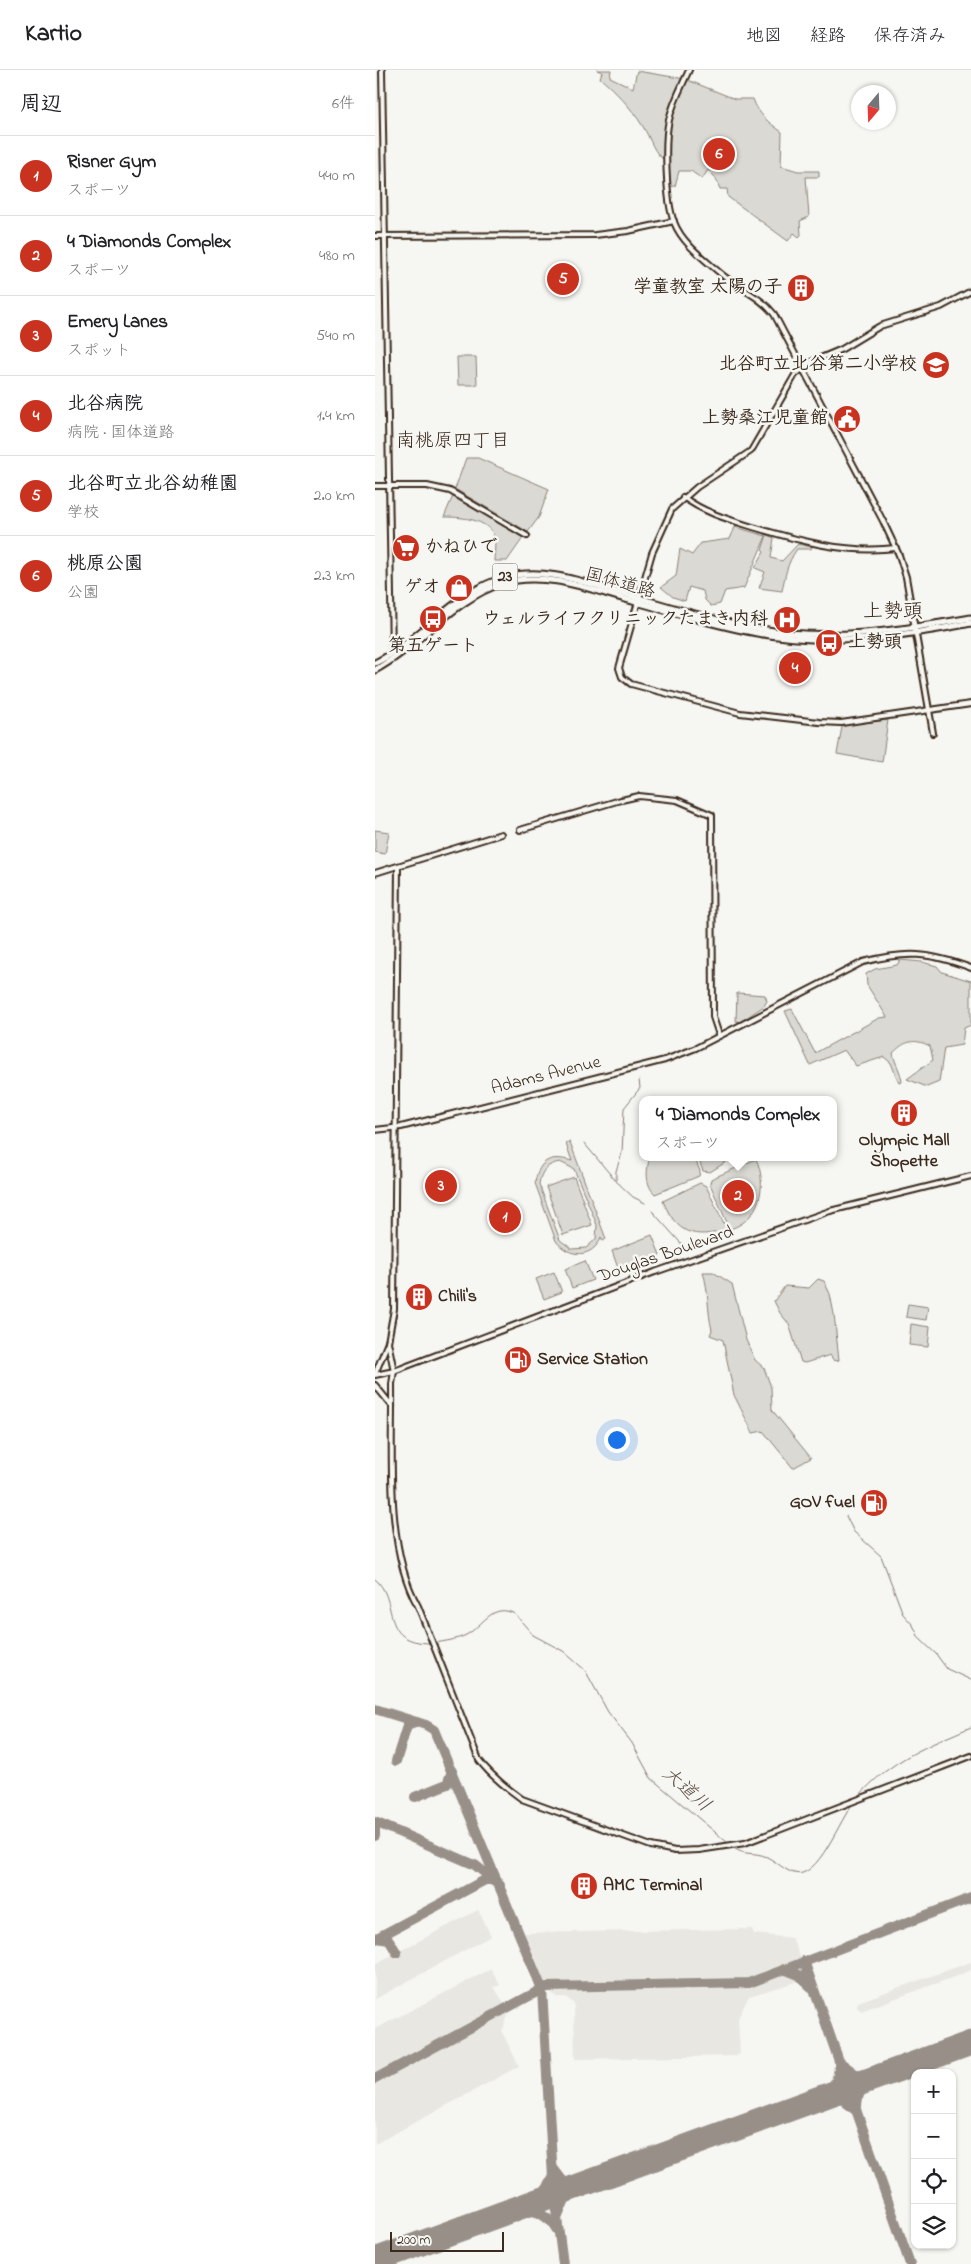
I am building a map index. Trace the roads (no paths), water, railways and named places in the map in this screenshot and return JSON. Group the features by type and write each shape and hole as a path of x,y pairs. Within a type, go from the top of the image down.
{"main road":[{"name":"国体道路","path":"375,663 392,653 476,590 508,576 549,575 637,600"},
{"name":"国体道路","path":"375,670 393,659 478,594 508,582 526,579 548,580 740,625 795,634 850,635 971,623"},
{"name":"国体道路","path":"915,630 971,618"}],"street":[{"path":"382,70 393,659"},
{"path":"689,70 672,110 667,132 669,187 674,221 687,242 721,274 770,308 778,320 896,548 906,577 933,733"},
{"path":"375,236 595,235 628,231 674,221"},
{"path":"971,291 941,307 880,326 842,349 802,368 791,380 751,450 683,497 672,509 658,539 637,600 619,668 622,677 631,684 740,713 819,722 841,723 971,704"},
{"path":"375,486 427,486 451,491 527,536"},
{"path":"683,497 714,516 810,543 853,549 896,548"},
{"path":"520,830 639,796 677,800 712,815 713,1017 719,1035"},
{"path":"375,873 501,834"},
{"path":"375,1375 388,1342 394,1309 398,866"},
{"name":"Adams Avenue","path":"375,1130 396,1128 665,1060 696,1048 863,962 891,954 911,953 932,956 971,968"},
{"name":"Douglas Boulevard","path":"375,1375 394,1371 638,1278 830,1211 971,1176"},
{"path":"388,1342 394,1371 392,1406 393,1505 399,1546 411,1593 418,1606 479,1760 496,1780 522,1799 651,1846 675,1851 699,1850 745,1843 971,1756"},
{"path":"375,1385 392,1406"}],"waterway":[{"path":"639,1080 640,1088 624,1108 622,1153 616,1171 616,1181 633,1197 645,1203"},
{"path":"584,1143 615,1180"},
{"path":"652,1211 687,1250"},
{"path":"846,1516 854,1532 881,1556 903,1614 913,1625 919,1638 936,1654 947,1669 971,1680"},
{"name":"大道川","path":"375,1579 383,1588 396,1629 403,1636 414,1641 431,1643"},
{"name":"大道川","path":"435,1643 466,1635 494,1613 507,1611 515,1614 533,1635 563,1651 585,1670 608,1712 632,1743 651,1778 728,1843"},
{"name":"大道川","path":"858,1797 883,1773 910,1755 971,1727"},
{"name":"大道川","path":"731,1846 740,1852 767,1857 790,1872 803,1873 812,1868 820,1858 854,1802"}],"place":[{"name":"桃原公園","path":"719,154"},
{"name":"北谷町立北谷幼稚園","path":"563,279"},
{"name":"学童教室 太陽の子","path":"801,288"},
{"name":"北谷町立北谷第二小学校","path":"936,365"},
{"name":"上勢桑江児童館","path":"847,419"},
{"name":"かねひで","path":"406,548"},
{"name":"ゲオ","path":"459,588"},
{"name":"第五ゲート","path":"433,619"},
{"name":"ウェルライフクリニックたまき内科","path":"787,620"},
{"name":"上勢頭","path":"829,643"},
{"name":"北谷病院","path":"795,668"},
{"name":"Olympic Mall Shopette","path":"904,1113"},
{"name":"Emery Lanes","path":"441,1186"},
{"name":"4 Diamonds Complex","path":"738,1196"},
{"name":"Risner Gym","path":"505,1217"},
{"name":"Chili's","path":"419,1297"},
{"name":"Service Station","path":"518,1360"},
{"name":"GOV fuel","path":"874,1503"},
{"name":"AMC Terminal","path":"584,1886"}],"district":[{"name":"南桃原四丁目","path":"453,441"},
{"name":"上勢頭","path":"893,612"}]}
